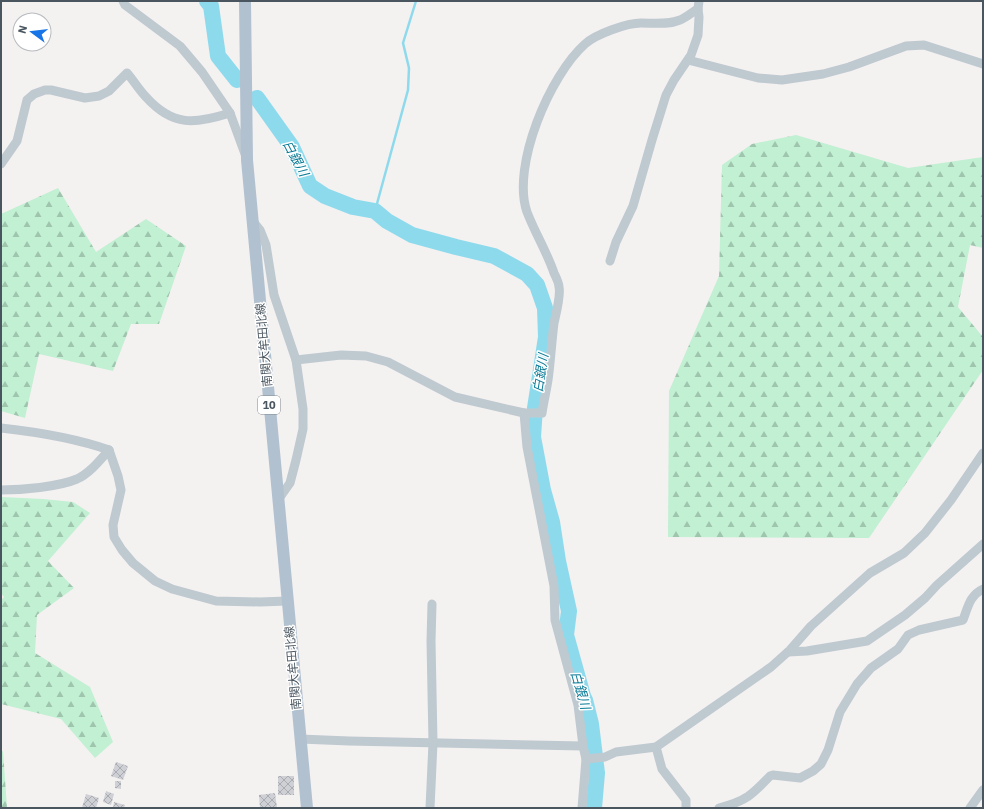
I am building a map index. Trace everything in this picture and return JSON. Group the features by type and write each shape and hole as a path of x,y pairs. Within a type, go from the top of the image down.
{"main road":[{"name":"南関大牟田北線","path":"245,1 247,160 307,808"}],"street":[{"path":"123,1 125,5 180,46 202,72 230,113 247,160"},
{"path":"610,261 616,242 633,206 666,95 691,55 698,35 699,5"},
{"path":"296,360 341,355 366,356 388,362 455,397 527,413 542,413 549,374 560,288 549,259 541,245 527,211 523,189 524,165 534,131 556,82 585,44 599,34 639,23 663,24 680,20 699,5"},
{"path":"688,60 758,78 782,80 823,74 849,67 906,46 924,45 983,64"},
{"path":"1,164 17,141 27,100 34,94 45,90 85,98 99,96 109,91 127,73 145,97 159,110 170,117 185,121 208,120 230,113"},
{"path":"252,220 260,230 266,245 274,295 296,360 303,409 303,429 290,482 278,500"},
{"path":"527,413 527,447 554,586 555,620 578,705 586,759 582,808"},
{"path":"1,428 50,435 90,443 109,450"},
{"path":"1,490 52,486 77,479 92,469 109,450"},
{"path":"109,450 121,490 113,525 114,537 122,550 133,563 155,581 172,589 216,601 287,601"},
{"path":"586,759 605,757 616,752 656,747 771,667 788,652 811,626 870,573 904,553 925,533 951,500 983,453"},
{"path":"788,652 807,651 867,641 910,610 983,544"},
{"path":"719,808 738,803 752,794 770,776 800,778 813,771 821,764 828,750 840,712 857,684 871,668 898,650 908,635 919,630 963,620 971,599 976,592 983,589"},
{"path":"430,808 433,743 431,641 432,604"},
{"path":"300,739 348,742 583,746"},
{"path":"656,747 662,769 686,800 686,808"},
{"path":"970,808 983,790"}],"green space":[{"path":"796,135 908,168 983,157 983,248 970,245 958,307 983,337 983,370 869,538 668,537 669,391 719,276 722,165 752,144"},
{"path":"58,188 96,252 146,219 186,246 159,324 131,324 113,371 39,354 25,418 1,411 1,214"},
{"path":"1,497 73,502 90,513 48,561 74,588 37,615 35,653 90,687 113,742 95,758 61,719 1,704 1,600 4,597 1,593"},
{"path":"3,751 7,808 1,808 1,752"}],"building":[{"path":"116,762 128,766 123,780 111,776"},
{"path":"278,776 294,776 294,795 278,795"},
{"path":"115,781 121,781 121,789 115,788"},
{"path":"106,791 114,794 111,805 103,802"},
{"path":"275,793 277,808 260,808 259,795"},
{"path":"86,794 99,798 96,808 82,808"},
{"path":"114,802 125,805 124,808 113,808"}],"waterway":[{"name":"白銀川","path":"207,1 211,6 218,56 237,80"},
{"path":"375,211 408,90 409,68 403,43 416,1"},
{"name":"白銀川","path":"257,98 292,147 310,186 325,196 353,207 375,211 387,221 412,235 494,256 527,274 537,285 545,308 546,337 535,408 533,437 543,490 552,522 558,561 569,611 566,635 591,724 597,773 594,808"}]}
